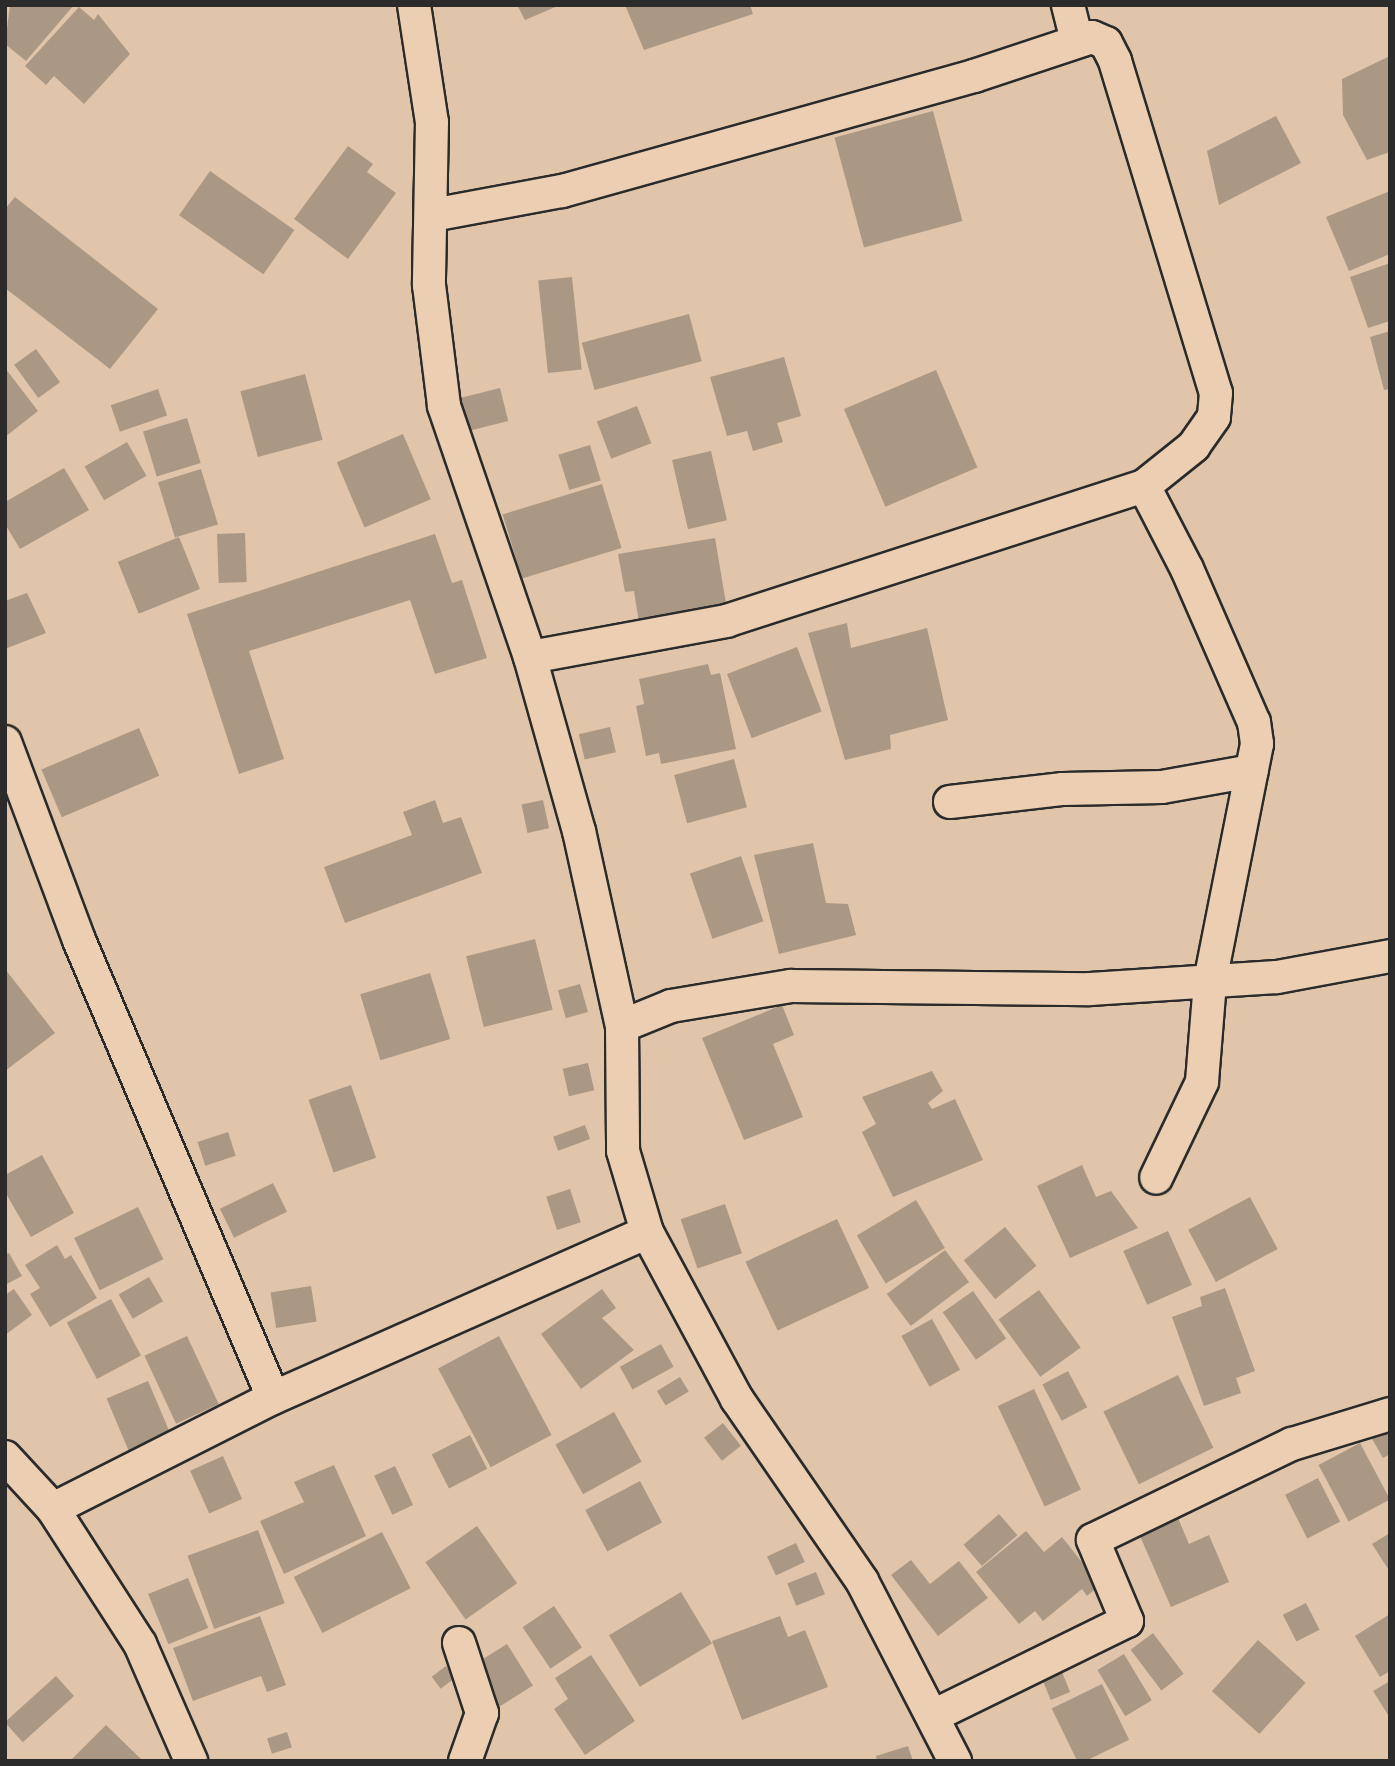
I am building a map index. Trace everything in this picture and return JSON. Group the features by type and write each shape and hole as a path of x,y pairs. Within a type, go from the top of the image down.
{"street":[{"path":"414,5 432,122 429,285 444,405 530,657 579,831 622,1026 623,1151 647,1232 737,1399 862,1581 955,1761"},
{"path":"1069,5 1077,40"},
{"path":"432,215 562,191 974,76 1077,40 1106,43 1115,61 1216,393 1214,417 1194,446 1144,486 727,621 530,657"},
{"path":"1144,486 1254,722 1252,771 1210,982 1202,1082 1156,1178"},
{"path":"5,742 84,953 274,1398"},
{"path":"950,802 1063,789 1161,787 1252,771"},
{"path":"622,1026 671,1006 791,986 988,992 1210,982 1390,956"},
{"path":"53,1509 274,1398 647,1232"},
{"path":"933,1716 1127,1621 1093,1540 1292,1444 1390,1414"},
{"path":"5,1457 53,1509 140,1644 191,1761"},
{"path":"459,1643 482,1713 465,1761"}],"building":[{"path":"10,5 74,5 26,61 5,44"},
{"path":"517,5 560,5 525,20"},
{"path":"625,5 750,5 753,14 644,50"},
{"path":"79,7 94,20 98,14 130,54 84,104 54,76 46,85 25,66"},
{"path":"1390,56 1390,152 1367,160 1343,115 1342,79"},
{"path":"933,111 963,221 864,248 834,137"},
{"path":"1276,116 1301,163 1219,205 1207,151"},
{"path":"348,146 373,164 367,172 396,193 348,259 294,219"},
{"path":"210,171 294,230 263,274 179,215"},
{"path":"1390,191 1390,254 1349,271 1326,217"},
{"path":"15,197 158,309 110,369 5,288 5,209"},
{"path":"1390,263 1390,321 1368,328 1350,277"},
{"path":"572,277 582,369 548,373 538,281"},
{"path":"689,314 702,361 594,390 582,343"},
{"path":"1390,331 1390,389 1384,390 1370,337"},
{"path":"36,349 60,382 38,398 14,365"},
{"path":"784,357 801,416 777,423 783,442 753,451 747,431 727,436 710,377"},
{"path":"5,368 38,411 5,437"},
{"path":"936,370 977,468 885,507 844,409"},
{"path":"305,374 323,440 258,457 240,391"},
{"path":"500,388 508,421 468,431 460,398"},
{"path":"158,389 167,415 120,432 111,405"},
{"path":"637,406 651,443 611,459 597,421"},
{"path":"187,418 201,463 157,476 143,431"},
{"path":"403,434 431,499 364,527 337,462"},
{"path":"127,442 146,476 104,500 85,466"},
{"path":"590,445 601,480 569,490 558,455"},
{"path":"711,451 727,520 688,529 672,460"},
{"path":"64,468 89,510 20,549 5,524 5,502"},
{"path":"201,469 218,524 175,538 158,482"},
{"path":"602,484 622,548 522,578 503,514"},
{"path":"245,533 247,582 219,583 217,534"},
{"path":"435,534 452,583 462,580 487,658 435,674 410,600 249,651 284,759 239,774 187,614"},
{"path":"179,537 200,589 139,614 118,562"},
{"path":"715,538 727,609 639,623 634,591 625,592 618,554"},
{"path":"27,593 46,633 5,649 5,601"},
{"path":"847,623 851,648 927,628 948,720 890,735 891,749 845,760 808,633"},
{"path":"797,647 822,711 752,738 727,674"},
{"path":"708,664 711,675 720,673 736,749 661,764 659,753 646,756 636,706 644,704 639,679"},
{"path":"610,727 616,752 585,760 579,734"},
{"path":"139,728 159,776 62,817 41,769"},
{"path":"734,759 747,807 687,823 674,775"},
{"path":"435,800 443,823 461,817 482,873 345,923 324,867 412,835 403,812"},
{"path":"543,800 549,828 528,833 521,805"},
{"path":"813,843 826,903 848,904 856,935 779,954 754,855"},
{"path":"741,856 763,921 712,939 690,874"},
{"path":"535,939 553,1010 484,1027 466,956"},
{"path":"5,969 55,1033 5,1071"},
{"path":"430,973 450,1039 380,1060 360,994"},
{"path":"580,984 588,1012 566,1018 558,990"},
{"path":"782,1005 794,1035 773,1044 803,1117 744,1140 702,1038"},
{"path":"588,1063 594,1090 569,1096 563,1069"},
{"path":"932,1071 943,1091 928,1103 932,1109 955,1099 983,1160 893,1197 862,1132 876,1124 862,1097"},
{"path":"351,1085 376,1158 334,1172 308,1100"},
{"path":"585,1125 590,1139 558,1151 553,1137"},
{"path":"228,1132 236,1156 205,1166 198,1142"},
{"path":"42,1155 74,1213 31,1237 5,1192 5,1175"},
{"path":"1082,1165 1096,1197 1111,1191 1138,1228 1070,1258 1037,1186"},
{"path":"273,1183 287,1212 234,1238 220,1209"},
{"path":"570,1189 581,1222 557,1230 546,1197"},
{"path":"1250,1197 1278,1249 1216,1282 1188,1230"},
{"path":"916,1200 945,1248 886,1284 857,1236"},
{"path":"725,1204 742,1253 697,1268 681,1219"},
{"path":"138,1207 163,1259 100,1290 74,1238"},
{"path":"837,1219 869,1288 778,1331 745,1262"},
{"path":"1005,1227 1036,1266 995,1299 964,1260"},
{"path":"1168,1231 1192,1285 1147,1305 1123,1251"},
{"path":"57,1245 65,1259 71,1255 97,1298 50,1327 30,1294 40,1288 25,1265"},
{"path":"945,1250 969,1282 911,1326 887,1294"},
{"path":"9,1253 22,1276 5,1285 5,1254"},
{"path":"149,1277 163,1301 133,1319 119,1294"},
{"path":"311,1286 317,1322 276,1328 271,1292"},
{"path":"1225,1288 1255,1371 1236,1378 1241,1393 1204,1406 1172,1317 1202,1306 1200,1297"},
{"path":"14,1289 32,1315 5,1335 5,1295"},
{"path":"602,1289 616,1308 602,1318 634,1350 581,1389 541,1334"},
{"path":"1039,1290 1081,1347 1040,1377 999,1319"},
{"path":"973,1291 1006,1339 976,1360 943,1312"},
{"path":"111,1299 141,1356 97,1379 67,1322"},
{"path":"932,1319 960,1370 930,1387 901,1336"},
{"path":"187,1336 219,1404 176,1424 144,1356"},
{"path":"499,1336 552,1435 491,1467 438,1368"},
{"path":"661,1344 674,1367 632,1390 620,1367"},
{"path":"1068,1371 1087,1407 1062,1421 1042,1385"},
{"path":"1178,1375 1214,1448 1139,1484 1103,1411"},
{"path":"680,1377 689,1392 666,1405 657,1391"},
{"path":"148,1381 170,1433 128,1450 107,1399"},
{"path":"1034,1389 1081,1490 1045,1507 998,1406"},
{"path":"614,1412 642,1462 583,1494 555,1444"},
{"path":"723,1423 741,1446 722,1461 704,1438"},
{"path":"1390,1426 1390,1454 1383,1458 1371,1437"},
{"path":"470,1435 487,1469 449,1488 432,1455"},
{"path":"1360,1443 1390,1500 1349,1522 1319,1465"},
{"path":"223,1456 242,1499 209,1514 190,1471"},
{"path":"334,1465 366,1536 284,1574 260,1521 304,1502 294,1482"},
{"path":"395,1466 413,1505 392,1515 374,1476"},
{"path":"1318,1478 1340,1522 1307,1538 1285,1495"},
{"path":"640,1481 662,1522 607,1552 585,1510"},
{"path":"1175,1511 1189,1544 1209,1535 1229,1582 1171,1607 1136,1527"},
{"path":"999,1514 1017,1535 982,1566 964,1545"},
{"path":"477,1526 517,1583 466,1619 425,1562"},
{"path":"258,1530 285,1603 214,1629 188,1556"},
{"path":"1026,1531 1044,1552 1062,1537 1100,1585 1087,1596 1082,1589 1043,1621 1035,1611 1019,1624 976,1572"},
{"path":"382,1532 411,1588 322,1633 294,1577"},
{"path":"1390,1533 1390,1572 1372,1544"},
{"path":"796,1543 805,1562 776,1576 767,1557"},
{"path":"911,1560 930,1584 959,1561 988,1598 938,1636 891,1575"},
{"path":"816,1572 825,1594 796,1606 787,1584"},
{"path":"188,1578 208,1628 168,1644 148,1594"},
{"path":"681,1592 712,1643 640,1687 609,1635"},
{"path":"1306,1603 1320,1630 1296,1642 1283,1615"},
{"path":"554,1606 582,1647 550,1669 522,1627"},
{"path":"1390,1614 1390,1671 1380,1677 1355,1636"},
{"path":"260,1616 286,1685 267,1692 261,1676 193,1701 173,1648"},
{"path":"780,1616 788,1637 805,1630 828,1687 742,1720 712,1641"},
{"path":"1153,1633 1184,1674 1161,1691 1131,1650"},
{"path":"1258,1640 1306,1683 1259,1734 1212,1691"},
{"path":"507,1644 533,1686 500,1706 474,1665"},
{"path":"1124,1654 1152,1700 1125,1716 1097,1670"},
{"path":"591,1655 635,1721 585,1755 554,1709 568,1699 555,1678"},
{"path":"446,1666 455,1678 441,1689 432,1677"},
{"path":"1060,1667 1070,1692 1051,1700 1041,1675"},
{"path":"56,1676 74,1696 23,1742 5,1722"},
{"path":"1390,1681 1390,1718 1373,1691"},
{"path":"1102,1684 1129,1740 1086,1761 1077,1761 1052,1709"},
{"path":"106,1725 143,1761 70,1761"},
{"path":"287,1732 292,1747 272,1754 267,1738"},
{"path":"908,1746 913,1761 877,1761 876,1756"}]}
